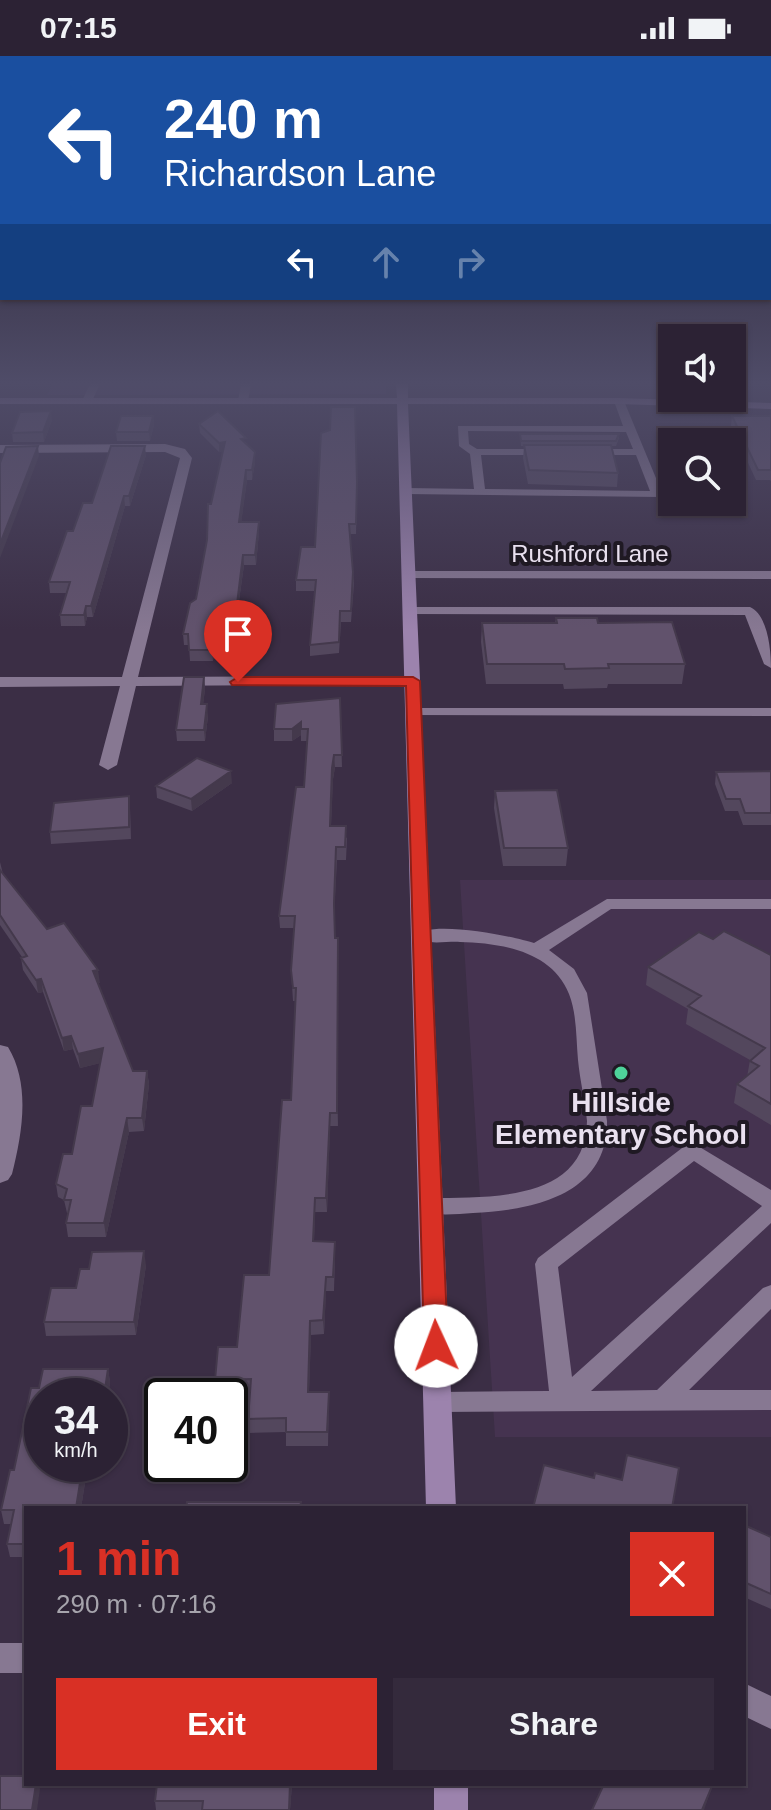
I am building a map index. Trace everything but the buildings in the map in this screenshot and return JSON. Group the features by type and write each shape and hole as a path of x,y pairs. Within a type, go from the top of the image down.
{"street":[{"path":"108,765 184,466"},
{"path":"406,466 441,1506"},
{"name":"Rushford Lane","path":"409,575 771,575"},
{"path":"0,682 413,681"},
{"path":"0,1052 7,1068 11,1104 8,1141 0,1174"},
{"path":"0,1658 24,1658"},
{"path":"746,1700 771,1713"},
{"path":"451,1786 451,1810"}],"lane":[{"path":"477,466 480,491"},
{"path":"406,491 657,495 647,466"},
{"path":"411,611 750,611 771,664"},
{"path":"414,712 771,712"},
{"path":"535,951 607,904 771,904"},
{"path":"422,936 485,937 535,951 563,970 578,994 597,1123 592,1152 571,1178 532,1198 509,1203 431,1206"},
{"path":"563,1401 546,1264 693,1150 771,1201"},
{"path":"563,1401 771,1210"},
{"path":"662,1401 771,1294"},
{"path":"438,1402 771,1400"}],"shaded area":[{"name":"Hillside Elementary School","path":"460,880 771,880 771,1437 495,1437"}],"place":[{"name":"Hillside Elementary School","path":"621,1073"}],"route":[{"path":"238,682 413,681 436,1346"}]}
